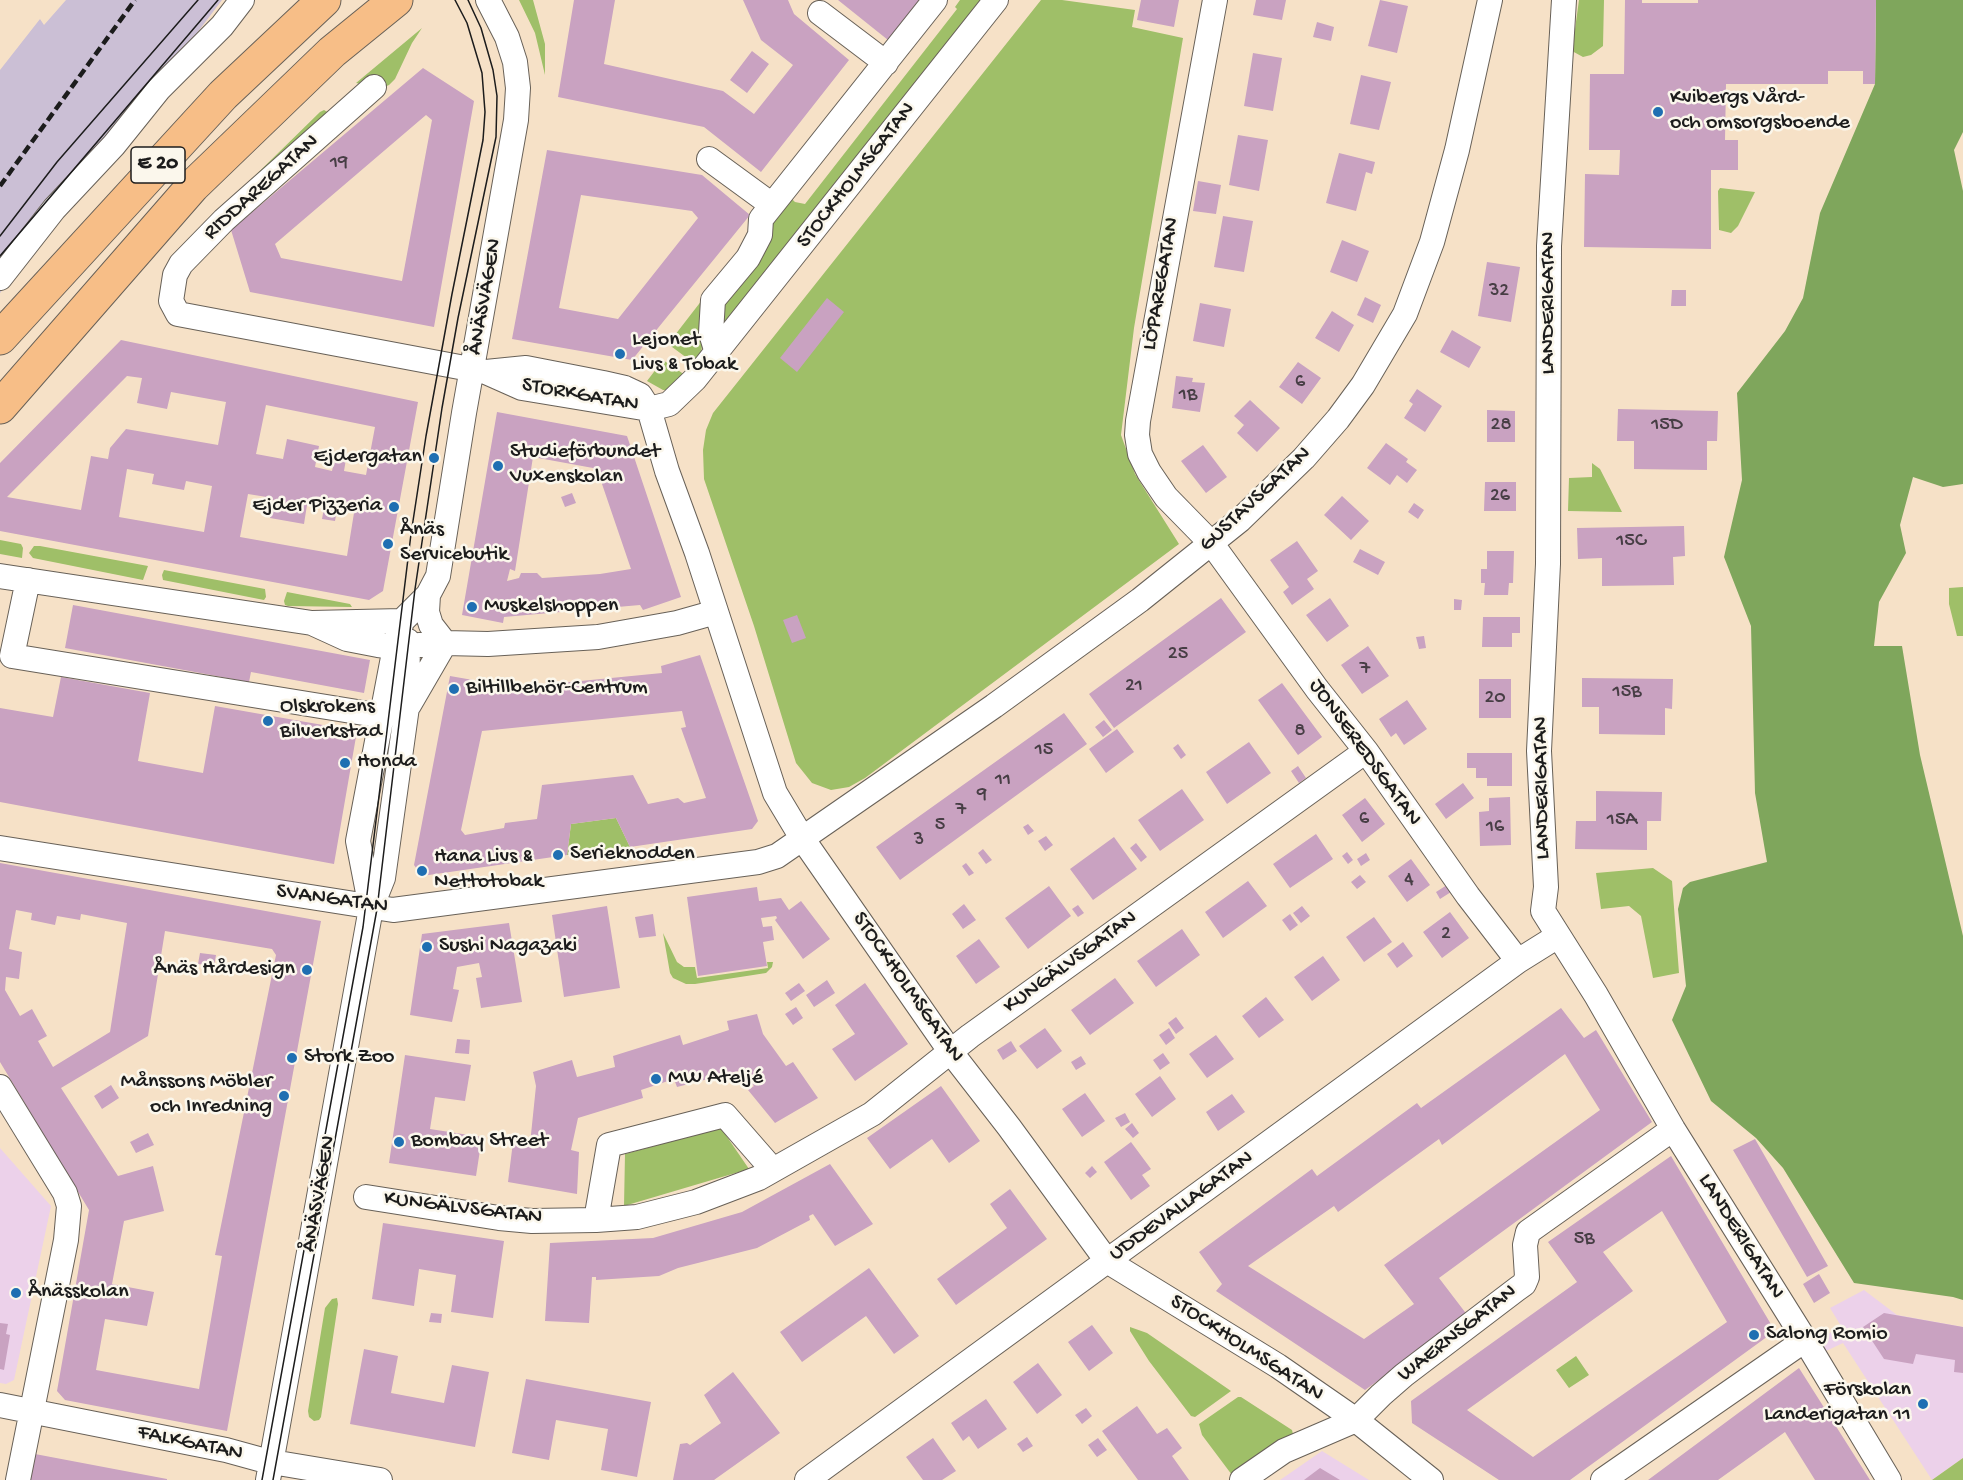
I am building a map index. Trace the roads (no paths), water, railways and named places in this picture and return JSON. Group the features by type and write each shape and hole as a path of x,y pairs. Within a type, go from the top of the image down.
{"highway":[{"name":"E 20","path":"0,338 223,95 324,0"},
{"name":"E 20","path":"0,407 193,186 332,52 396,0"}],"street":[{"path":"0,278 54,209 114,145 159,89 222,26 242,0"},
{"name":"ÅNÄSVÄGEN","path":"270,1471 371,908 383,878 407,707 402,621 428,595 438,576 464,413 479,372 516,120 518,88 507,37 488,0"},
{"name":"STOCKHOLMSGATAN","path":"717,353 711,333 713,300 748,258 760,236 761,219 935,0"},
{"name":"STOCKHOLMSGATAN","path":"996,0 695,379 669,404 649,409 775,793 802,838 950,1051 1009,1126 1107,1261 1278,1366 1356,1420 1431,1480"},
{"name":"LÖPAREGATAN","path":"1212,544 1166,497 1140,454 1137,435 1163,279 1215,0"},
{"name":"GUSTAVSGATAN","path":"802,838 994,706 1140,600 1212,544 1304,458 1338,419 1363,385 1405,314 1438,224 1458,150 1490,0"},
{"name":"LANDERIGATAN","path":"1564,0 1549,246 1548,564 1539,751 1546,886 1543,911 1596,995 1672,1129 1889,1480"},
{"path":"820,13 886,63"},
{"name":"RIDDAREGATAN","path":"171,302 175,275 181,264 195,249 224,220 374,87"},
{"path":"710,159 772,205"},
{"name":"STORKGATAN","path":"171,302 178,314 479,372 522,388 649,409"},
{"name":"JONSEREDSGATAN","path":"1212,544 1317,689 1366,751 1468,897 1518,961"},
{"path":"0,576 312,624 402,621"},
{"path":"28,580 12,656 382,716"},
{"name":"ÅNÄSVÄGEN","path":"407,707 446,643 435,632 428,618 428,595"},
{"path":"312,624 347,639 402,646 446,643 488,644 598,637 677,623 716,612"},
{"name":"ÅNÄSVÄGEN","path":"371,908 358,840 382,716 402,646"},
{"name":"KUNGÄLVSGATAN","path":"366,1197 499,1218 532,1221 596,1220 638,1217 696,1202 759,1178 872,1113 950,1051 1366,751"},
{"name":"SVANGATAN","path":"0,848 371,908 404,910 758,862 777,856 802,838"},
{"name":"UDDEVALLAGATAN","path":"807,1480 1518,961 1558,936"},
{"path":"0,1087 65,1193 69,1206 66,1240 18,1480"},
{"path":"596,1220 609,1145 725,1115 773,1170"},
{"name":"WAERNSGATAN","path":"1356,1420 1404,1375 1524,1284 1527,1277 1525,1245 1528,1232 1533,1227 1672,1129"},
{"path":"1603,1480 1805,1341"},
{"name":"FALKGATAN","path":"0,1405 226,1450 270,1471 380,1480"},
{"path":"1242,1480 1284,1450 1356,1420"}],"tram line":[{"path":"0,236 57,162 198,0"},
{"path":"0,256 218,0"},
{"path":"262,1480 363,927 411,534 426,436 483,140 485,112 482,73 467,23 455,0"},
{"path":"273,1480 377,909 415,589 442,408 458,318 496,137 497,96 493,70 481,28 468,0"}],"railway":[{"path":"0,186 135,0"}],"place":[{"name":"Kvibergs Vård- och omsorgsboende","path":"1658,112"},
{"name":"Lejonet Livs & Tobak","path":"620,354"},
{"name":"Ejdergatan","path":"434,458"},
{"name":"Studieförbundet Vuxenskolan","path":"498,466"},
{"name":"Ejder Pizzeria","path":"394,507"},
{"name":"Ånäs Servicebutik","path":"388,544"},
{"name":"Muskelshoppen","path":"472,607"},
{"name":"Biltillbehör-Centrum","path":"454,689"},
{"name":"Olskrokens Bilverkstad","path":"268,721"},
{"name":"Honda","path":"345,763"},
{"name":"Serieknodden","path":"558,855"},
{"name":"Hana Livs & Nettotobak","path":"422,871"},
{"name":"Sushi Nagazaki","path":"427,947"},
{"name":"Ånäs Hårdesign","path":"307,970"},
{"name":"Stork Zoo","path":"292,1058"},
{"name":"MW Ateljé","path":"656,1079"},
{"name":"Månssons Möbler och Inredning","path":"284,1096"},
{"name":"Bombay Street","path":"399,1142"},
{"name":"Ånässkolan","path":"16,1293"},
{"name":"Salong Romio","path":"1754,1335"},
{"name":"Förskolan Landerigatan 11","path":"1923,1404"}]}
